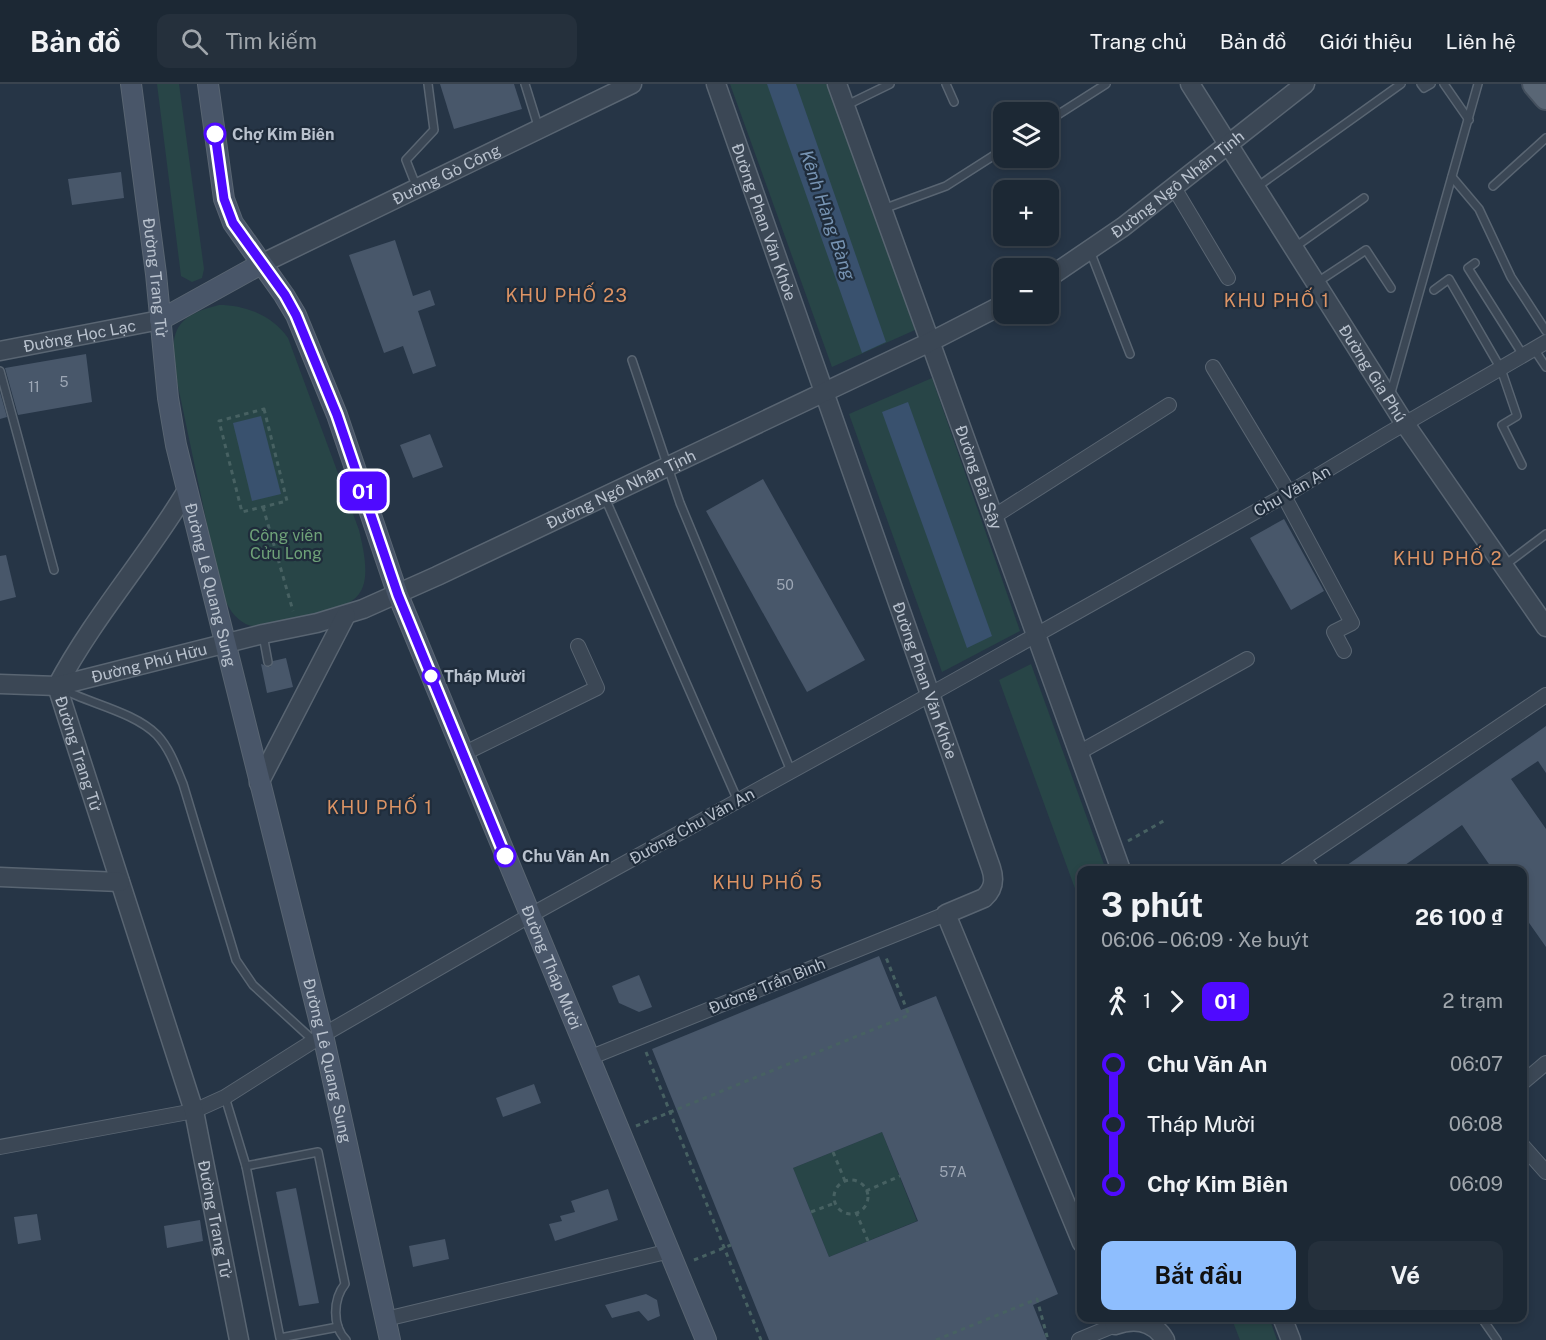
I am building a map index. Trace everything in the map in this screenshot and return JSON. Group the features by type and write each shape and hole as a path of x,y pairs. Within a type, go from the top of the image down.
{"main road":[{"name":"Đường Trang Tử","path":"131,84 168,398 186,492"},
{"name":"Đường Tháp Mười","path":"208,84 224,199 233,223 285,295 296,315 337,415 398,595 706,1340"},
{"path":"1534,84 1546,98"},
{"path":"160,320 261,264"},
{"name":"Đường Lê Quang Sung","path":"186,492 226,644 390,1340"}],"street":[{"name":"Đường Gò Công","path":"261,264 632,84"},
{"name":"Đường Phan Văn Khỏe","path":"716,84 993,876 992,889 984,898 946,914"},
{"name":"Đường Bãi Sậy","path":"837,84 1120,866"},
{"name":"Đường Gia Phú","path":"1190,84 1389,400 1545,623"},
{"name":"Đường Ngô Nhân Tịnh","path":"1059,271 1090,252 1305,84"},
{"path":"1173,186 1228,278"},
{"name":"Đường Ngô Nhân Tịnh","path":"226,644 346,615 398,595 930,342 993,310"},
{"name":"Đường Học Lạc","path":"0,351 160,320"},
{"name":"Chu Văn An","path":"1036,636 1287,495 1534,349"},
{"path":"1213,366 1287,495 1352,623 1334,632 1344,651"},
{"path":"993,517 1169,405"},
{"name":"Đường Trang Tử","path":"186,492 77,652 57,686 194,1111 239,1340"},
{"path":"259,783 346,615"},
{"name":"Đường Chu Văn An","path":"0,1147 194,1111 225,1097 318,1038 529,916 1036,636"},
{"name":"Đường Phú Hữu","path":"0,684 57,686 226,644"},
{"path":"463,754 597,688 578,646"},
{"path":"1078,753 1247,659"},
{"path":"1292,866 1546,695"},
{"path":"0,877 120,882"},
{"path":"946,914 1077,1232"},
{"name":"Đường Trần Bình","path":"589,1058 946,914"},
{"path":"1527,1079 1546,1064"},
{"path":"1527,1150 1544,1166"},
{"path":"386,1319 673,1259"},
{"path":"1079,1340 1111,1322"},
{"path":"1142,1322 1159,1331 1165,1340"},
{"path":"1284,1322 1291,1340"}],"lane":[{"path":"417,188 406,160 434,130 428,84"},
{"path":"525,84 539,129"},
{"path":"845,106 890,84"},
{"path":"946,84 954,102"},
{"path":"1059,114 1106,84"},
{"path":"1255,188 1401,84"},
{"path":"1421,84 1424,88 1431,84"},
{"path":"1444,84 1468,120"},
{"path":"1389,400 1478,84"},
{"path":"1493,186 1546,138"},
{"path":"882,210 946,186 993,156"},
{"path":"1452,177 1479,209 1483,222 1512,277 1546,332"},
{"path":"1293,248 1364,198"},
{"path":"1316,283 1366,250 1390,288"},
{"path":"1090,252 1130,354"},
{"path":"1475,263 1468,268 1534,349 1546,368"},
{"path":"1434,290 1449,279 1501,369 1517,416 1502,425 1522,465"},
{"path":"632,360 684,514 791,771"},
{"path":"0,371 54,570"},
{"path":"605,496 738,801"},
{"path":"1504,566 1546,534"},
{"path":"263,634 268,662"},
{"path":"57,686 139,722 157,735 175,764 183,784 230,945 241,969 253,985 318,1038"},
{"path":"1306,857 1313,866"},
{"path":"225,1097 246,1166 280,1338 338,1327"},
{"path":"246,1166 318,1152 345,1284 340,1290 336,1313 338,1327 346,1340"},
{"path":"1484,1322 1497,1340"}],"path":[{"path":"264,409 287,501 263,507 243,512 219,421 264,409"},
{"path":"263,507 297,628"},
{"path":"1114,850 1167,819"},
{"path":"620,1132 909,1015 879,940"},
{"path":"640,1037 761,1340"},
{"path":"833,1152 845,1181"},
{"path":"866,1191 900,1176"},
{"path":"845,1181 857,1181 866,1191 866,1204 856,1212 843,1211 835,1203 834,1191 845,1181"},
{"path":"812,1212 835,1203"},
{"path":"856,1212 868,1241"},
{"path":"673,1259 731,1245"},
{"path":"936,1340 1037,1299 1048,1340"}],"green space":[{"path":"157,84 179,84 204,269 202,278 192,282 181,276"},
{"path":"730,84 830,84 915,330 832,367"},
{"name":"Công viên Cửu Long","path":"219,305 239,307 258,313 275,324 288,338 359,530 362,545 365,563 363,587 351,601 340,607 311,616 255,627 243,622 234,614 221,591 173,353 176,332 180,324 195,313"},
{"path":"932,378 1020,631 942,672 849,414"},
{"path":"1031,664 1105,866 1077,866 1077,894 999,680"},
{"path":"882,1132 917,1221 829,1257 793,1168"},
{"path":"1233,1322 1271,1322 1277,1340 1240,1340"}],"water":[{"name":"Kênh Hàng Bàng","path":"767,84 796,84 886,342 862,353"},
{"path":"908,402 992,636 967,648 882,412"},
{"path":"261,416 281,494 252,501 233,423"}],"building":[{"path":"440,84 514,84 522,109 454,129"},
{"path":"121,172 124,198 72,205 68,179"},
{"path":"395,240 413,296 430,290 435,305 418,311 436,366 413,374 403,346 384,353 349,255"},
{"path":"86,354 92,402 18,415 5,368"},
{"path":"0,392 7,417 0,419"},
{"path":"430,434 443,467 413,478 400,445"},
{"path":"763,479 865,660 807,692 706,511"},
{"path":"1284,519 1324,591 1291,610 1250,538"},
{"path":"6,555 16,597 0,601 0,556"},
{"path":"286,658 293,687 267,693 261,664 270,667 273,661"},
{"path":"1546,726 1546,773 1538,761 1511,779 1546,829 1546,947 1527,920 1527,866 1490,866 1462,825 1404,866 1346,866"},
{"path":"879,956 901,1010 936,996 1058,1294 1033,1305 1047,1340 769,1340 652,1049","holes":["882,1132 918,1221 829,1257 793,1168"]},
{"path":"639,975 652,1007 639,1012 619,1003 612,986"},
{"path":"534,1084 541,1103 503,1117 496,1098"},
{"path":"296,1188 319,1303 299,1306 276,1192"},
{"path":"608,1189 618,1220 555,1241 549,1224 562,1221 560,1216 575,1212 571,1201"},
{"path":"37,1214 41,1240 18,1244 14,1217"},
{"path":"200,1220 203,1241 167,1248 164,1226"},
{"path":"445,1239 449,1259 413,1267 409,1246"},
{"path":"646,1294 657,1300 660,1316 648,1321 639,1311 612,1318 605,1305"}],"bus line":[{"name":"01","path":"215,134 224,199 233,223 285,295 296,315 337,415 384,559 505,856"}],"place":[{"name":"Chợ Kim Biên","path":"215,134"},
{"name":"Tháp Mười","path":"431,676"},
{"name":"Chu Văn An","path":"505,856"}],"district":[{"name":"KHU PHỐ 23","path":"567,295"},
{"name":"KHU PHỐ 1","path":"1277,300"},
{"name":"KHU PHỐ 2","path":"1448,558"},
{"name":"KHU PHỐ 1","path":"380,807"},
{"name":"KHU PHỐ 5","path":"768,882"}]}
